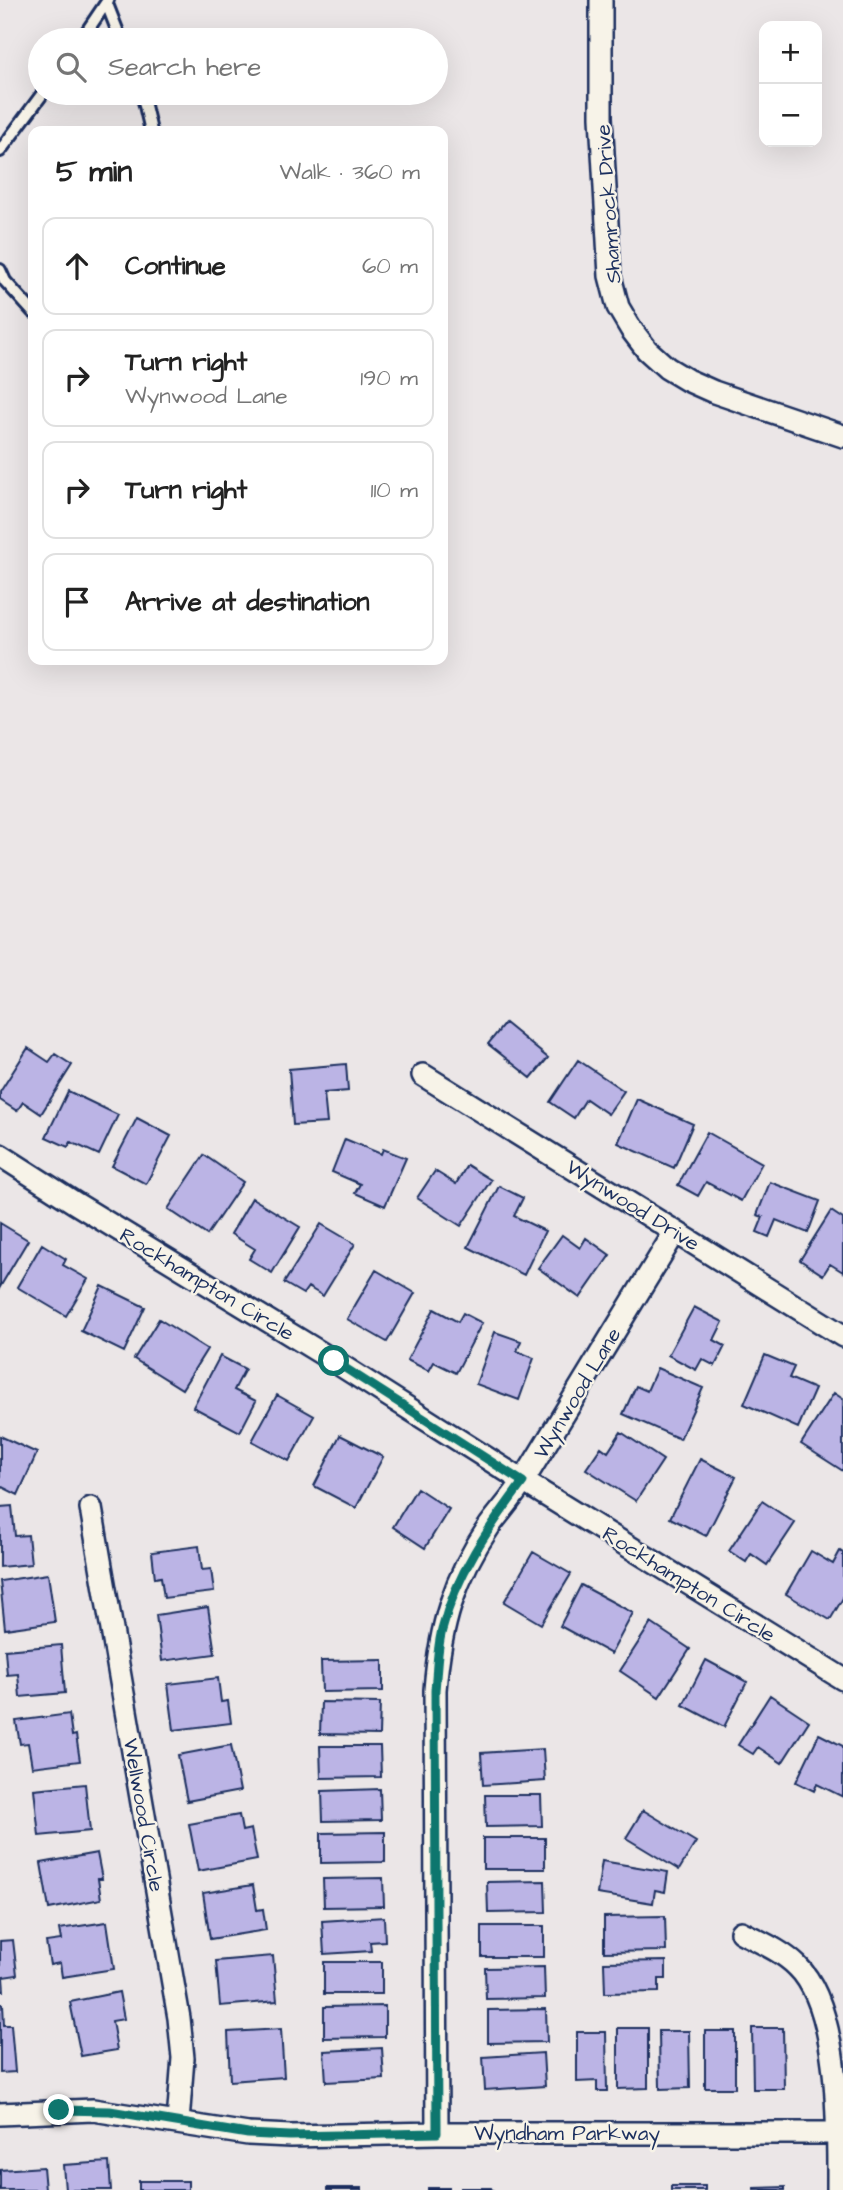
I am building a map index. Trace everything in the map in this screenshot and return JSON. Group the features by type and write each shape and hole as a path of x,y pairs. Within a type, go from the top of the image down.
{"street":[{"name":"Shamrock Drive","path":"601,0 602,130 610,276 618,307 647,350 667,368 687,380 714,392 843,436"},
{"name":"Wynwood Drive","path":"423,1075 843,1336"},
{"name":"Rockhampton Circle","path":"0,1155 843,1679"},
{"name":"Wynwood Lane","path":"437,2133 435,1690 442,1631 450,1603 468,1563 490,1526 523,1482 675,1232"},
{"name":"Wellwood Circle","path":"91,1508 179,2018 183,2058 178,2122"},
{"path":"741,1932 787,1957 813,1987 829,2038 841,2133 838,2190"},
{"name":"Wyndham Parkway","path":"0,2114 93,2109 248,2134 290,2136 437,2133 841,2133"}],"lane":[{"path":"90,28 108,2"},
{"path":"108,2 117,28"},
{"path":"0,151 34,105"},
{"path":"145,105 150,126"},
{"path":"0,270 5,281 28,306"}],"building":[{"path":"505,1023 548,1058 531,1078 488,1044"},
{"path":"28,1048 49,1062 55,1054 72,1065 41,1114 23,1102 17,1111 0,1100 0,1092"},
{"path":"578,1060 624,1091 608,1114 586,1099 574,1118 550,1102"},
{"path":"346,1064 348,1091 324,1093 327,1123 293,1125 289,1069"},
{"path":"68,1091 118,1115 99,1155 71,1142 68,1147 46,1137"},
{"path":"637,1099 693,1124 674,1168 618,1143"},
{"path":"137,1118 171,1136 146,1184 112,1166"},
{"path":"707,1132 762,1163 741,1201 706,1182 698,1196 678,1185"},
{"path":"345,1139 381,1154 383,1149 406,1158 385,1206 355,1193 360,1184 332,1172"},
{"path":"204,1155 243,1182 207,1235 168,1209"},
{"path":"467,1165 491,1180 461,1226 417,1198 435,1171 456,1184"},
{"path":"770,1182 820,1201 808,1233 776,1220 769,1237 757,1232 763,1217 757,1215"},
{"path":"499,1186 523,1198 514,1216 545,1231 524,1275 468,1247"},
{"path":"252,1198 300,1227 272,1273 249,1259 255,1249 231,1234"},
{"path":"831,1211 843,1219 843,1272 830,1264 823,1275 800,1260"},
{"path":"0,1223 28,1240 0,1287"},
{"path":"321,1224 355,1244 323,1296 308,1287 303,1294 284,1283"},
{"path":"562,1235 580,1248 586,1238 610,1255 580,1298 538,1268"},
{"path":"42,1244 66,1259 63,1265 88,1279 66,1316 17,1287"},
{"path":"376,1270 415,1293 387,1342 347,1319"},
{"path":"102,1286 145,1307 124,1352 81,1331"},
{"path":"694,1307 723,1322 714,1340 725,1346 715,1366 702,1359 696,1370 668,1355"},
{"path":"434,1309 458,1322 463,1313 482,1323 456,1373 434,1362 429,1371 407,1360"},
{"path":"159,1319 207,1349 182,1389 134,1359"},
{"path":"495,1332 521,1341 517,1351 534,1358 519,1400 476,1384"},
{"path":"765,1355 794,1367 789,1378 815,1389 798,1428 744,1404"},
{"path":"220,1356 245,1369 234,1390 256,1401 240,1432 193,1407"},
{"path":"657,1368 703,1388 680,1439 623,1414 636,1386 647,1391"},
{"path":"834,1393 843,1399 843,1471 801,1444"},
{"path":"277,1395 314,1416 289,1461 252,1441"},
{"path":"621,1432 663,1460 636,1501 586,1469 601,1447 608,1452"},
{"path":"340,1435 383,1457 356,1508 314,1486"},
{"path":"0,1436 37,1453 18,1495 0,1486"},
{"path":"700,1459 736,1477 706,1536 670,1518"},
{"path":"417,1488 449,1509 425,1548 393,1527"},
{"path":"762,1501 795,1523 767,1565 751,1554 746,1562 729,1551"},
{"path":"12,1506 15,1536 28,1535 31,1564 0,1567 0,1507"},
{"path":"199,1546 202,1570 211,1569 214,1592 164,1598 161,1577 155,1578 152,1552"},
{"path":"811,1551 833,1564 840,1551 843,1553 843,1598 830,1620 786,1594"},
{"path":"533,1552 571,1574 541,1624 504,1602"},
{"path":"48,1574 55,1622 5,1629 0,1581"},
{"path":"581,1585 633,1613 611,1654 560,1626"},
{"path":"208,1607 215,1654 162,1661 156,1615"},
{"path":"651,1623 690,1649 659,1697 620,1671"},
{"path":"61,1645 65,1693 20,1697 18,1674 7,1675 5,1650"},
{"path":"383,1660 383,1691 322,1692 321,1661"},
{"path":"706,1660 747,1682 724,1727 683,1705"},
{"path":"218,1678 221,1702 228,1701 231,1723 174,1730 168,1684"},
{"path":"770,1695 809,1721 782,1763 758,1747 753,1754 738,1745"},
{"path":"321,1702 380,1703 379,1735 320,1734"},
{"path":"69,1714 80,1761 32,1767 28,1743 20,1744 16,1721"},
{"path":"819,1734 843,1746 843,1797 817,1784 814,1791 796,1782"},
{"path":"231,1745 240,1791 187,1801 178,1755"},
{"path":"320,1746 380,1746 381,1777 321,1778"},
{"path":"543,1749 545,1781 483,1785 481,1753"},
{"path":"85,1784 90,1831 39,1836 34,1789"},
{"path":"380,1789 381,1820 323,1821 322,1791"},
{"path":"485,1795 541,1795 542,1826 486,1827"},
{"path":"643,1810 696,1842 679,1870 626,1838"},
{"path":"239,1815 242,1831 251,1829 257,1860 198,1871 189,1824"},
{"path":"385,1832 385,1862 321,1863 321,1833"},
{"path":"483,1838 545,1838 545,1869 483,1869"},
{"path":"97,1853 102,1879 98,1879 101,1899 49,1909 41,1863"},
{"path":"602,1861 668,1872 665,1892 655,1890 653,1903 597,1894"},
{"path":"383,1878 384,1906 324,1907 323,1879"},
{"path":"545,1881 546,1912 488,1913 487,1882"},
{"path":"253,1885 257,1910 263,1909 266,1930 210,1939 203,1893"},
{"path":"665,1916 666,1951 604,1952 604,1917"},
{"path":"384,1917 385,1941 370,1942 371,1951 324,1954 322,1921"},
{"path":"107,1922 114,1969 62,1977 60,1963 50,1965 46,1942 61,1940 59,1929"},
{"path":"482,1926 544,1926 544,1957 482,1957"},
{"path":"13,1940 17,1975 3,1977 4,1991 0,1991 0,1941"},
{"path":"273,1956 277,2001 220,2006 216,1961"},
{"path":"666,1961 666,1979 659,1979 659,1992 605,1993 604,1962"},
{"path":"324,1962 382,1962 382,1994 324,1994"},
{"path":"544,1967 545,1998 486,1999 485,1968"},
{"path":"119,1992 124,2019 112,2021 117,2050 81,2056 70,2002"},
{"path":"0,2004 3,2004 4,2025 11,2025 15,2072 0,2073"},
{"path":"385,2006 385,2037 324,2038 324,2007"},
{"path":"546,2009 547,2042 488,2043 488,2010"},
{"path":"618,2028 648,2028 648,2088 618,2089"},
{"path":"752,2028 783,2028 784,2089 753,2089"},
{"path":"281,2029 284,2077 230,2081 228,2032"},
{"path":"659,2031 689,2031 690,2088 660,2089"},
{"path":"705,2031 735,2031 735,2088 705,2088"},
{"path":"577,2032 606,2032 607,2091 597,2091 597,2081 577,2082"},
{"path":"382,2048 384,2079 326,2082 324,2051"},
{"path":"543,2053 545,2086 485,2090 483,2057"},
{"path":"109,2162 111,2190 65,2190 63,2165"},
{"path":"43,2167 45,2190 0,2190 0,2170"},
{"path":"139,2181 188,2181 188,2190 139,2190"},
{"path":"671,2186 705,2186 705,2190 671,2190"},
{"path":"785,2187 785,2190 754,2190 754,2188"},
{"path":"362,2188 362,2190 327,2190"},
{"path":"449,2188 449,2190 428,2190"},
{"path":"491,2188 492,2190 461,2190"}],"route":[{"path":"59,2110 110,2111 248,2134 371,2136 437,2133 435,1690 438,1657 450,1603 468,1563 490,1526 523,1482 334,1361"}]}
